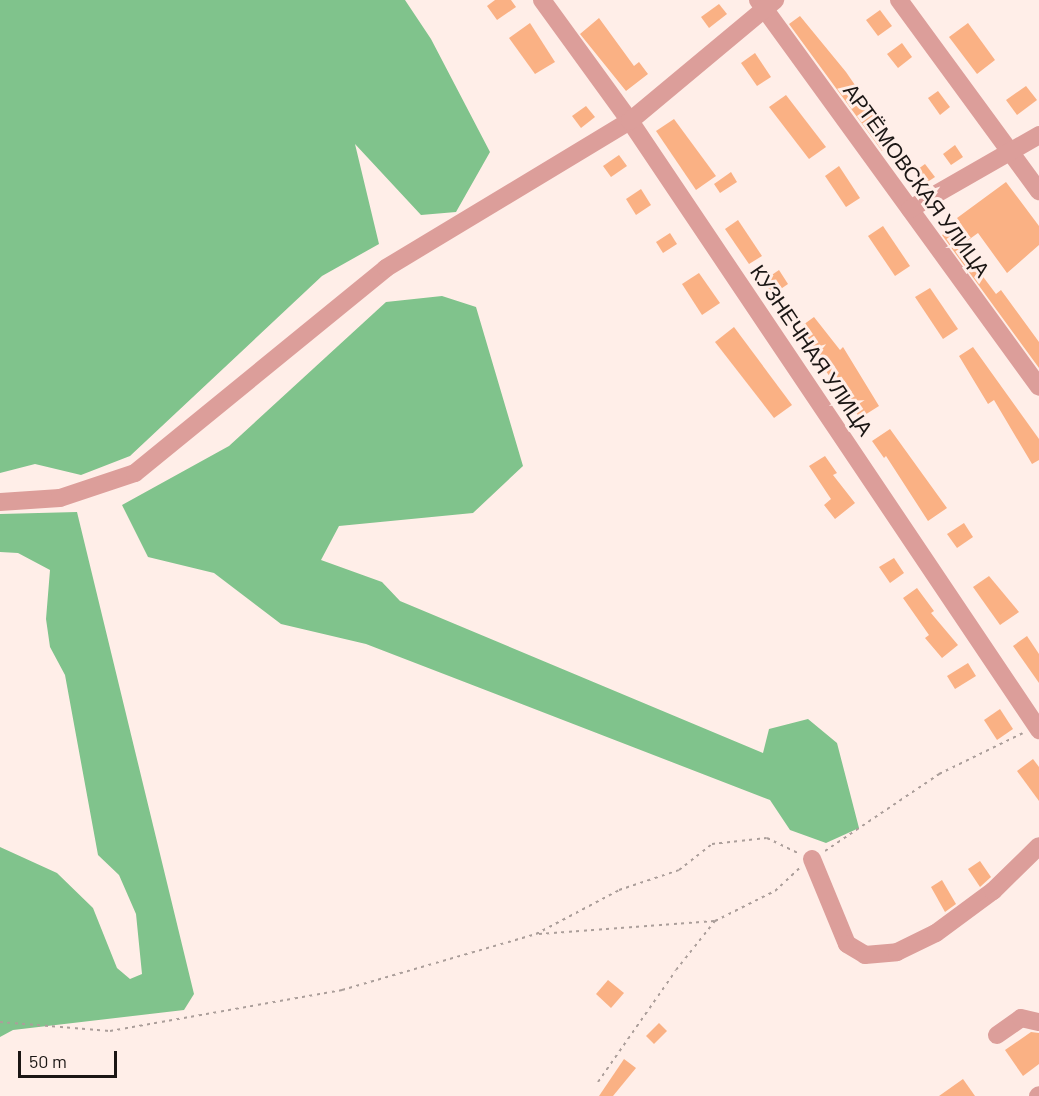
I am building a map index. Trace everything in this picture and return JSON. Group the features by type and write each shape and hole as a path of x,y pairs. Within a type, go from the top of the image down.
{"street":[{"name":"КУЗНЕЧНАЯ УЛИЦА","path":"542,0 630,121 1038,728"},
{"path":"899,0 1039,191"},
{"path":"0,502 60,498 135,473 386,268 630,121 766,3"},
{"name":"АРТЁМОВСКАЯ УЛИЦА","path":"766,3 910,209 1039,387"},
{"path":"910,209 1039,135"},
{"path":"812,859 847,944 865,955 897,952 936,933 993,891 1039,846"},
{"path":"998,1035 1021,1018 1039,1022"}],"path":[{"path":"536,934 715,921 775,891 812,859 939,774 1038,728"},
{"path":"0,1022 110,1031 342,990 536,934 619,890 679,870 712,844 767,838 812,859"},
{"path":"598,1082 676,970 715,921"}],"green space":[{"path":"0,0 405,0 431,39 490,152 456,212 421,215 355,144 379,244 322,276 130,456 81,475 35,464 0,473"},
{"path":"442,296 476,307 523,466 473,513 339,526 321,560 382,582 400,601 763,753 769,729 808,719 837,743 859,828 826,843 790,830 770,800 366,644 281,624 214,573 148,557 122,505 229,446 386,302"},
{"path":"77,512 194,994 184,1010 13,1030 0,1037 0,847 57,873 93,908 117,968 130,979 142,974 136,914 119,875 98,855 65,675 50,647 46,619 50,570 18,553 0,552 0,514"}],"building":[{"path":"495,0 511,0 516,7 497,20 487,6"},
{"path":"719,4 727,14 709,28 701,17"},
{"path":"880,10 892,26 878,36 866,20"},
{"path":"800,16 846,72 857,88 854,90 894,142 882,151 789,24"},
{"path":"599,18 634,66 639,62 648,74 626,91 580,34"},
{"path":"530,23 555,62 535,74 509,38"},
{"path":"968,23 995,60 977,74 949,37"},
{"path":"902,43 912,57 898,68 887,54"},
{"path":"755,53 771,77 757,86 741,63"},
{"path":"1026,86 1037,100 1017,115 1006,100"},
{"path":"938,91 950,107 940,115 928,98"},
{"path":"786,95 826,147 809,159 769,107"},
{"path":"586,106 595,117 581,128 572,116"},
{"path":"674,119 716,176 696,190 656,131"},
{"path":"955,145 963,157 951,165 943,154"},
{"path":"619,155 627,166 611,177 603,166"},
{"path":"925,164 935,177 923,185 914,172"},
{"path":"839,166 860,198 846,207 825,176"},
{"path":"731,172 737,182 720,193 714,184"},
{"path":"1006,182 1039,226 1039,245 1007,273 978,233 960,246 996,294 1001,290 1039,342 1039,368 942,235 960,222 957,218"},
{"path":"641,189 651,205 636,215 626,199"},
{"path":"738,220 762,256 749,264 725,229"},
{"path":"883,226 910,266 895,276 868,236"},
{"path":"670,233 677,244 663,253 656,242"},
{"path":"779,270 788,284 772,295 763,281"},
{"path":"699,273 720,303 702,315 682,284"},
{"path":"930,288 958,329 943,339 915,297"},
{"path":"814,317 840,350 843,347 879,406 860,418 796,330"},
{"path":"734,327 792,405 774,418 715,342"},
{"path":"973,347 1039,439 1039,460 1032,464 994,400 988,404 959,356"},
{"path":"890,429 947,508 928,521 886,456 884,458 872,441"},
{"path":"825,456 837,473 833,475 855,503 835,519 824,505 831,499 809,466"},
{"path":"964,523 973,537 957,548 947,534"},
{"path":"894,558 904,573 890,583 879,567"},
{"path":"989,576 1019,612 1000,625 973,587"},
{"path":"917,588 934,611 931,613 958,645 942,658 925,638 929,635 903,598"},
{"path":"1027,636 1039,654 1039,683 1013,646"},
{"path":"968,663 976,676 955,689 947,676"},
{"path":"1000,709 1013,729 997,740 984,720"},
{"path":"1033,759 1039,767 1039,801 1017,771"},
{"path":"980,861 991,877 980,887 968,869"},
{"path":"942,880 956,904 945,912 931,887"},
{"path":"608,980 624,993 611,1008 596,994"},
{"path":"659,1023 667,1031 654,1044 646,1036"},
{"path":"1031,1032 1039,1033 1039,1064 1023,1076 1005,1050"},
{"path":"624,1059 636,1068 613,1096 599,1096"},
{"path":"963,1079 975,1096 939,1096"}]}
